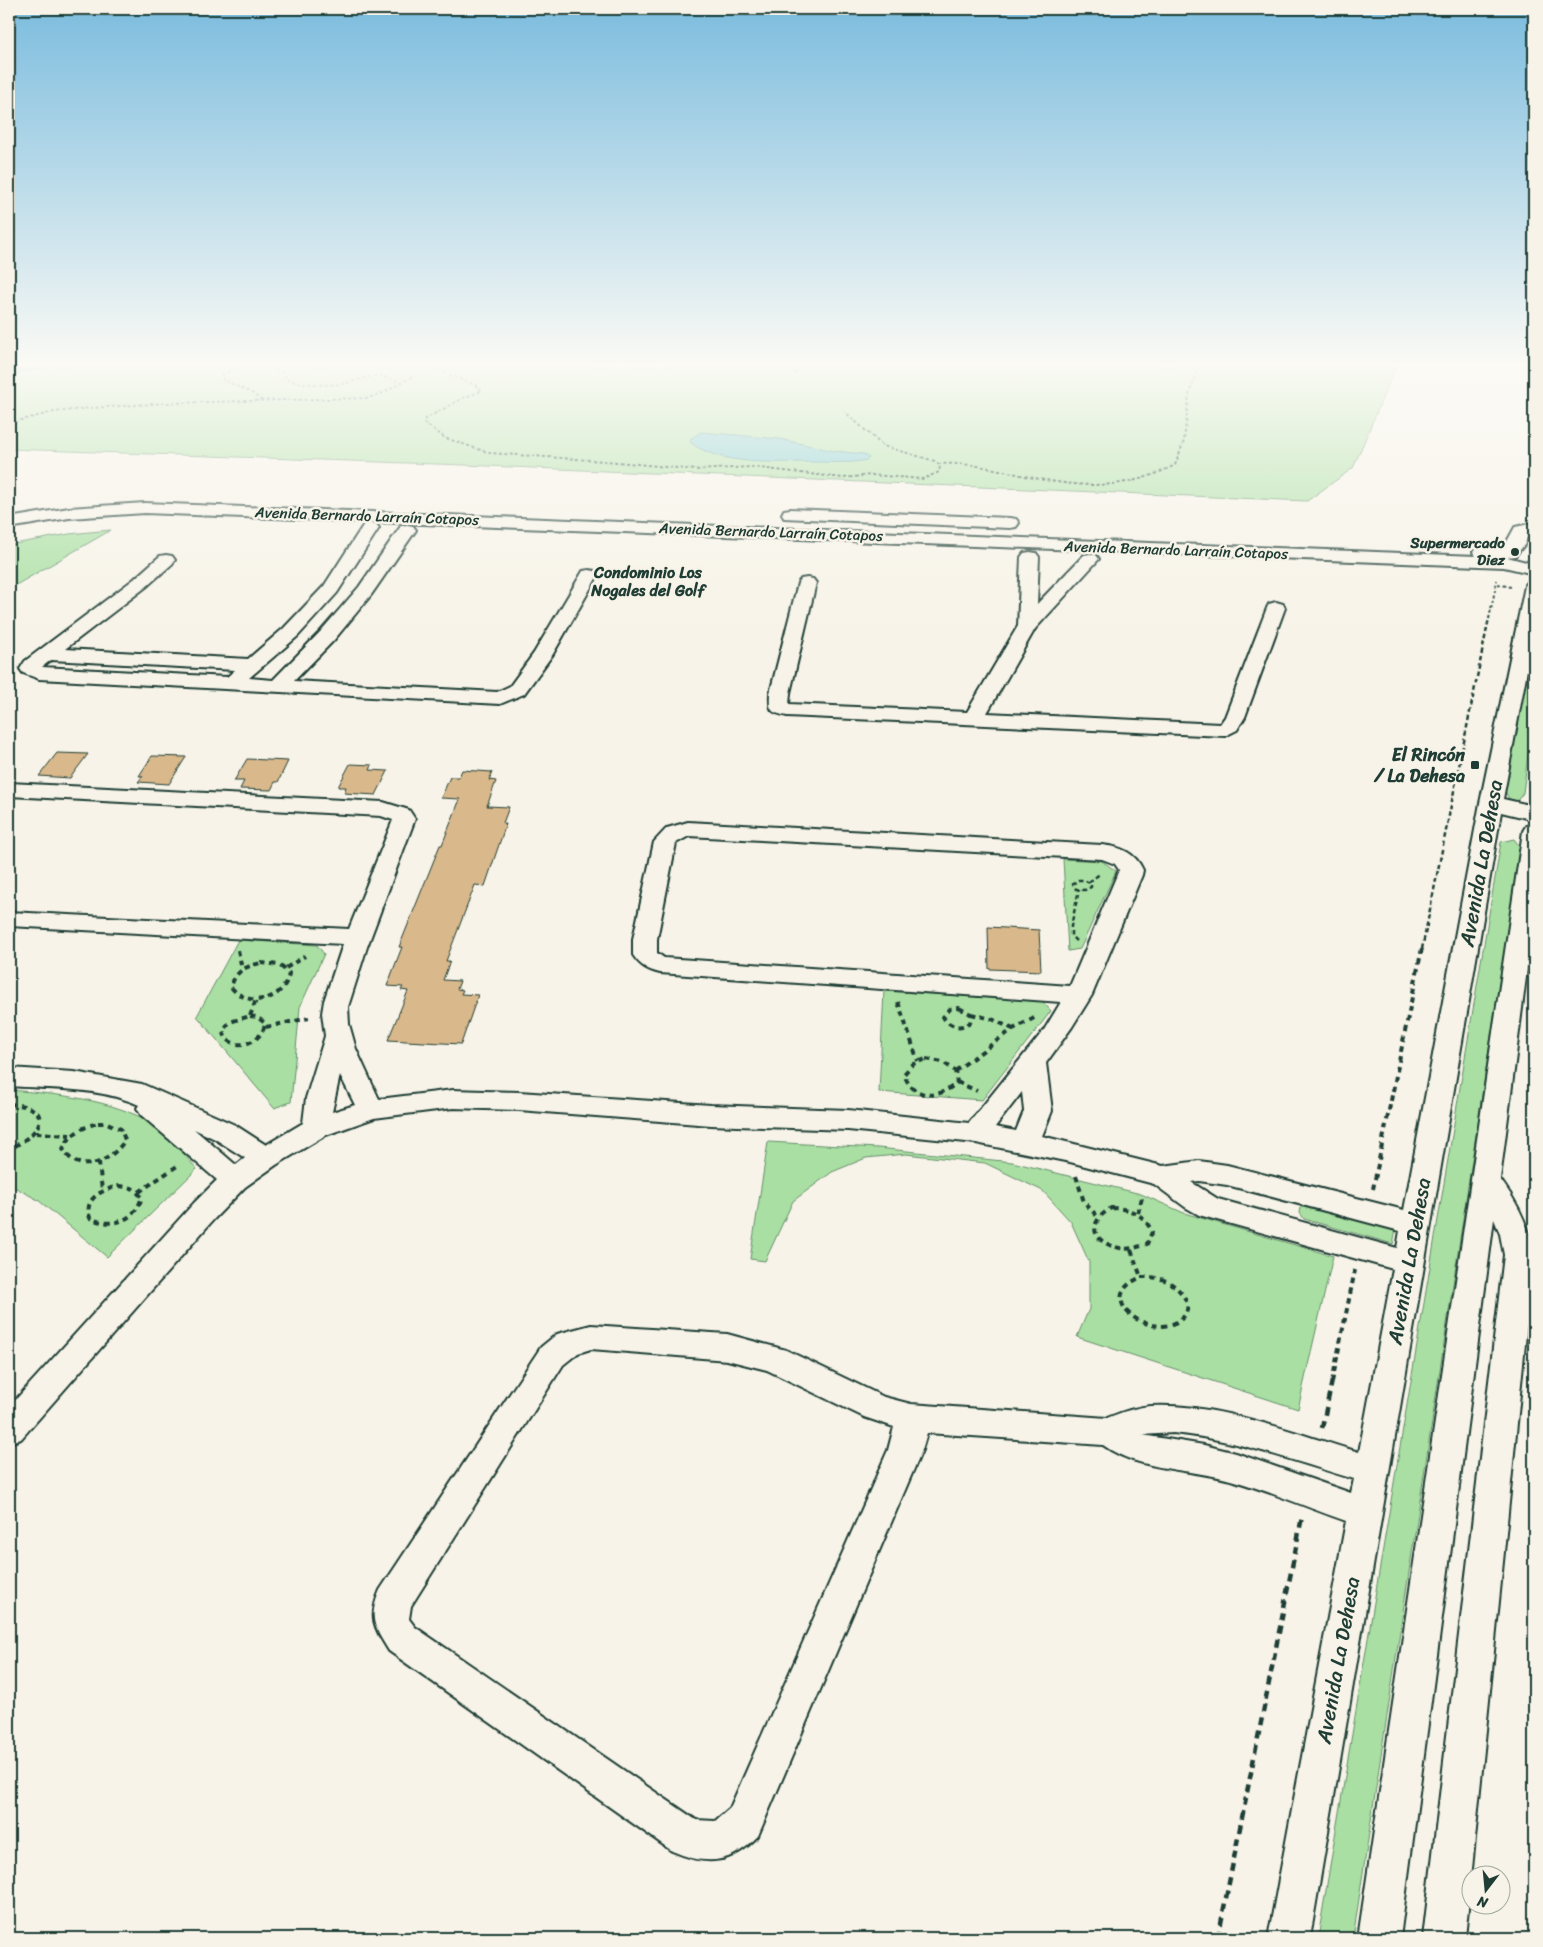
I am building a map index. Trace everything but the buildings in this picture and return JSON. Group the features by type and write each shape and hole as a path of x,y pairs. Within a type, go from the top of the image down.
{"street":[{"name":"Avenida Bernardo Larraín Cotapos","path":"9,524 69,513 141,514 754,538 1030,557 1090,559 1225,558"},
{"name":"Avenida Bernardo Larraín Cotapos","path":"9,537 73,524 141,514 407,530 754,538 909,538 1497,574 1534,569"},
{"path":"790,514 1010,523"},
{"path":"883,537 886,518"},
{"path":"909,538 912,519"},
{"path":"233,682 291,632 331,589 370,528"},
{"path":"1429,559 1423,549 1509,552 1516,544 1520,531 1534,528"},
{"path":"279,685 328,636 365,591 407,530"},
{"path":"1027,626 1030,557"},
{"path":"977,710 1027,626 1090,559"},
{"name":"Avenida Bernardo Larraín Cotapos","path":"1293,561 1429,559 1504,562 1534,569"},
{"path":"166,560 140,583 32,665 30,669 38,673 233,682 500,698 517,690 543,654 588,575"},
{"path":"807,584 780,693 779,706 787,710 977,710 1220,731 1228,729 1235,717 1276,608"},
{"name":"Avenida La Dehesa","path":"1289,1938 1491,803 1534,586"},
{"path":"46,654 252,665"},
{"path":"9,789 393,811 401,815 404,820 357,937 340,989 336,1024 320,1098 316,1128"},
{"path":"1491,803 1534,813"},
{"path":"976,1133 993,1107 1033,1063 1079,995 1131,870 1126,860 1108,852 688,829 674,834 665,842 645,939 645,954 653,962 669,966 1079,995"},
{"path":"1379,1938 1534,831"},
{"path":"9,919 357,937"},
{"path":"336,1024 360,1089 371,1109"},
{"path":"1025,1143 1038,1111 1033,1063"},
{"path":"9,1077 74,1081 132,1091 226,1132 266,1158"},
{"path":"132,1091 235,1180"},
{"path":"9,1429 122,1306 204,1211 235,1180 266,1158 316,1128 371,1109 453,1099 519,1101 711,1115 848,1120 976,1133 1070,1152 1163,1176 1195,1200 1209,1207 1408,1262"},
{"path":"1163,1176 1192,1171 1205,1172 1415,1224"},
{"path":"1444,1938 1519,1255 1518,1241 1511,1220 1500,1200 1485,1181"},
{"path":"1288,1228 1281,1216 1280,1207 1283,1199 1292,1192"},
{"path":"911,1418 910,1435 905,1450 744,1822 733,1834 718,1841 702,1843 686,1838 402,1639 391,1622 393,1602 552,1356 568,1343 591,1336 700,1343 753,1352 795,1368 876,1408 911,1418 1109,1432 1127,1444 1144,1450 1204,1459 1236,1468 1364,1513"},
{"path":"1109,1432 1120,1426 1137,1422 1202,1422 1372,1470"},
{"path":"1236,1468 1234,1446 1238,1438 1244,1433"}],"path":[{"path":"545,457 696,470 751,467 843,478 871,475 923,479 939,472 940,466 938,464"},
{"path":"922,457 938,464 954,463 989,466 1024,475 1080,485 1109,486 1134,483 1148,478 1175,465 1178,457"},
{"path":"1084,880 1091,884 1090,889 1079,890 1073,885 1076,881 1084,880"},
{"path":"1079,890 1071,926 1071,936 1077,941 1098,950"},
{"path":"261,963 271,963 286,968 290,979 283,990 275,995 256,1000 238,996 233,992 231,987 236,974 251,965 261,963"},
{"path":"891,982 918,1061"},
{"path":"250,1016 256,1000"},
{"path":"971,1014 970,1023 959,1027 947,1023 943,1017 946,1011 955,1008 992,1019 1013,1029"},
{"path":"250,1016 262,1020 266,1027 261,1036 249,1043 235,1043 225,1039 223,1030 230,1022 250,1016"},
{"path":"955,1071 1013,1029 1038,1016"},
{"path":"266,1027 336,1024"},
{"path":"935,1060 950,1066 955,1071 957,1082 954,1088 940,1094 922,1094 909,1086 904,1074 907,1068 918,1061 935,1060"},
{"path":"9,1104 30,1106 37,1110 40,1117 40,1125 36,1133 28,1140 9,1149"},
{"path":"98,1123 107,1123 121,1129 125,1140 122,1147 116,1153 99,1162 78,1164 65,1156 63,1149 70,1135 78,1129 98,1123"},
{"path":"36,1133 70,1135"},
{"path":"139,1192 200,1150"},
{"path":"1070,1152 1084,1202 1097,1216"},
{"path":"99,1162 102,1191"},
{"path":"119,1186 134,1188 142,1197 137,1210 123,1220 104,1224 90,1218 88,1213 90,1201 102,1191 119,1186"},
{"path":"1111,1208 1129,1209 1145,1218 1152,1232 1151,1238 1147,1244 1132,1250 1122,1250 1104,1243 1094,1230 1097,1216 1111,1208"},
{"path":"1132,1250 1141,1277"},
{"path":"1141,1277 1162,1279 1180,1289 1188,1305 1182,1320 1169,1326 1153,1327 1132,1318 1121,1302 1121,1294 1125,1286 1132,1280 1141,1277"}],"green space":[{"path":"233,457 1358,457 1353,468 1307,501"},
{"path":"111,530 9,589 9,545 69,534"},
{"path":"1534,637 1534,709 1523,793 1517,801 1509,799 1505,791"},
{"path":"1514,839 1520,847 1353,1938 1318,1938 1501,842"},
{"path":"1063,859 1102,861 1116,871 1080,949 1068,951"},
{"path":"238,940 317,945 324,954 300,1007 291,1102 274,1108 197,1016"},
{"path":"884,991 1042,1001 1051,1011 982,1100 879,1092"},
{"path":"9,1090 83,1099 102,1103 137,1116 159,1127 197,1169 107,1257 38,1200 9,1184"},
{"path":"768,1142 878,1148 1012,1162 1141,1194 1184,1213 1333,1256 1298,1409 1077,1337 1089,1309 1089,1262 1071,1222 1043,1191 985,1163 906,1154 866,1158 832,1172 793,1201 765,1261 750,1259"},
{"path":"1309,1205 1396,1229 1393,1244 1304,1219 1300,1213 1301,1207"}],"water":[{"path":"722,457 869,458 860,461 840,462 766,462"}],"place":[{"name":"Supermercado Diez","path":"1515,552"},
{"name":"El Rincón / La Dehesa","path":"1475,765"}],"district":[{"name":"Condominio Los Nogales del Golf","path":"648,581"}]}
